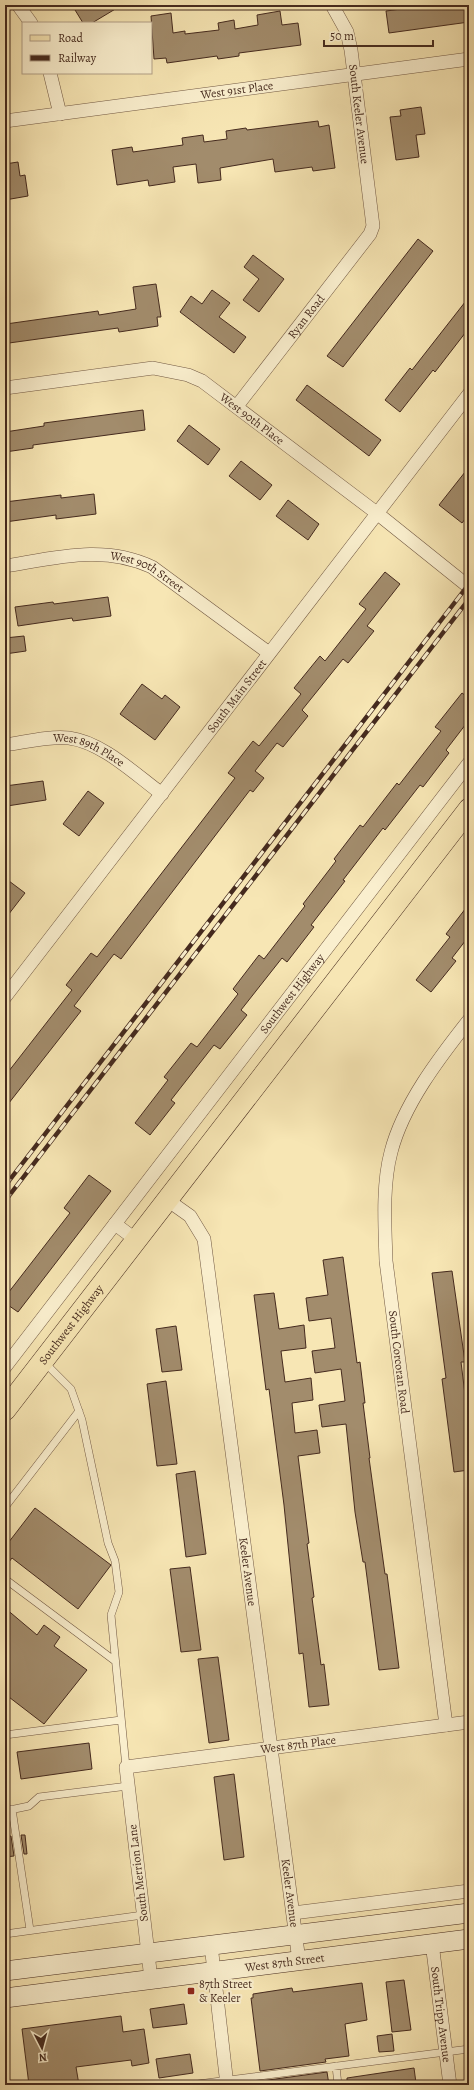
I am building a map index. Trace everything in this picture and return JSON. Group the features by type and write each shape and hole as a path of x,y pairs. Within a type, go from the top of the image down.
{"main road":[{"name":"Southwest Highway","path":"5,1410 166,1199 469,809"},
{"path":"5,1971 469,1913"},
{"name":"West 87th Street","path":"5,1998 469,1939"}],"street":[{"path":"18,5 30,22"},
{"name":"South Keeler Avenue","path":"332,5 346,32 351,50 373,226"},
{"name":"West 91st Place","path":"5,121 469,59"},
{"path":"50,74 60,114"},
{"name":"Ryan Road","path":"237,406 370,234 373,226"},
{"name":"West 90th Place","path":"5,388 153,368 188,375 202,381 237,406 465,583"},
{"name":"South Main Street","path":"5,997 469,394"},
{"name":"West 90th Street","path":"5,566 81,554 101,554 135,559 152,567 269,653"},
{"name":"West 89th Place","path":"5,745 58,738 85,742 100,748 162,794"},
{"name":"Southwest Highway","path":"5,1366 469,764"},
{"name":"South Corcoran Road","path":"446,1725 386,1261 385,1204 391,1152 410,1105 440,1056 469,1020"},
{"name":"Keeler Avenue","path":"166,1199 190,1216 204,1239 299,1961"},
{"path":"115,1224 136,1239"},
{"name":"West 87th Place","path":"126,1767 469,1722"},
{"name":"South Merrion Lane","path":"126,1767 150,1979"},
{"path":"292,1913 469,1891"},
{"name":"South Tripp Avenue","path":"432,1943 450,2085"},
{"path":"211,1945 227,2083"}],"lane":[{"path":"42,1361 71,1389 79,1411 108,1543 115,1561 119,1592 111,1615 126,1767"},
{"path":"5,1507 79,1411"},
{"path":"5,1579 115,1661"},
{"path":"5,1735 122,1720"},
{"path":"30,1930 8,1810 29,1806 39,1797 128,1786"},
{"path":"5,1934 143,1915"},
{"path":"190,2085 227,2083 336,2066 469,2049"},
{"path":"336,2066 338,2085"}],"building":[{"path":"72,5 122,5 94,22 82,22"},
{"path":"431,5 469,5 469,22 389,33 386,11"},
{"path":"280,11 282,25 298,23 301,45 239,53 239,56 218,59 217,56 167,63 166,58 154,59 151,16 171,13 173,33 185,31 185,34 219,30 218,23 234,20 235,29 258,25 257,15"},
{"path":"421,107 425,134 416,135 419,157 396,160 390,117 401,116 400,110"},
{"path":"318,121 319,127 329,125 335,168 313,171 312,167 275,172 273,159 220,168 221,180 198,183 196,164 173,167 175,182 149,186 148,180 117,185 112,150 132,147 133,152 183,145 182,138 203,135 204,142 227,139 226,131 246,128 247,130"},
{"path":"18,162 20,176 25,175 28,196 5,200 5,164"},
{"path":"418,239 433,251 343,367 327,356"},
{"path":"253,255 284,279 259,312 243,300 259,279 244,267"},
{"path":"156,284 161,317 157,317 158,326 119,332 118,328 9,343 6,324 98,311 99,315 136,309 133,287"},
{"path":"212,290 230,303 219,317 246,337 234,353 180,312 191,296 202,304"},
{"path":"469,297 469,328 435,372 433,370 400,412 385,400 410,368 412,370"},
{"path":"307,385 381,440 369,456 296,400"},
{"path":"143,410 145,430 33,445 33,448 5,452 5,432 44,426 44,423"},
{"path":"189,425 220,449 208,465 177,441"},
{"path":"241,461 272,485 260,500 229,476"},
{"path":"469,467 469,514 462,523 439,505"},
{"path":"94,494 96,514 56,519 56,515 5,522 5,502 61,495 61,498"},
{"path":"288,500 319,524 308,540 276,516"},
{"path":"385,572 400,584 367,626 374,631 348,663 343,659 302,710 308,716 283,747 277,743 255,771 264,778 253,792 250,790 121,959 114,954 74,1006 81,1011 5,1108 5,1076 72,990 66,985 91,953 97,957 235,778 228,773 253,741 259,746 301,694 294,688 320,656 325,661 366,609 359,604"},
{"path":"108,597 111,616 73,621 72,618 18,626 15,607"},
{"path":"24,636 26,651 5,654 5,638"},
{"path":"142,684 162,699 165,695 180,707 155,740 120,714"},
{"path":"462,693 469,698 469,720 446,750 449,753 423,787 420,785 385,830 383,828 311,925 314,927 287,962 282,958 241,1010 247,1015 220,1049 214,1045 171,1100 175,1103 150,1135 135,1123 168,1080 164,1077 191,1043 197,1047 238,994 233,989 259,955 264,959 305,906 303,904 336,861 334,859 360,825 363,827 397,783 399,785 441,731 435,727"},
{"path":"43,781 46,800 7,806 5,786"},
{"path":"88,791 104,803 79,836 63,824"},
{"path":"5,878 25,893 5,919"},
{"path":"469,904 469,936 452,958 456,961 431,992 416,980 450,937 446,934"},
{"path":"89,1175 111,1191 18,1312 5,1303 5,1297 70,1213 64,1208"},
{"path":"343,1257 357,1363 360,1362 369,1458 385,1574 387,1574 399,1668 379,1670 365,1562 363,1562 355,1512 346,1424 322,1427 319,1405 345,1401 341,1369 315,1373 312,1351 335,1348 331,1318 309,1321 306,1298 328,1295 323,1260"},
{"path":"452,1271 465,1362 461,1362 469,1427 469,1470 454,1472 442,1379 446,1378 432,1273"},
{"path":"274,1293 279,1329 304,1325 306,1348 281,1351 285,1382 311,1378 313,1400 292,1403 295,1433 317,1430 320,1453 298,1456 309,1543 307,1544 314,1597 312,1598 321,1665 324,1664 329,1705 309,1707 303,1653 299,1654 284,1505 269,1389 266,1390 254,1295"},
{"path":"176,1326 182,1370 162,1372 156,1329"},
{"path":"166,1381 177,1464 157,1466 147,1384"},
{"path":"195,1471 206,1554 186,1557 176,1474"},
{"path":"35,1508 111,1565 78,1609 12,1558 5,1567 5,1547"},
{"path":"190,1567 201,1650 181,1652 170,1569"},
{"path":"5,1608 37,1635 44,1625 60,1637 54,1646 87,1670 44,1724 5,1694"},
{"path":"218,1657 229,1740 209,1743 198,1659"},
{"path":"89,1743 92,1769 21,1779 17,1752"},
{"path":"234,1774 244,1857 224,1860 214,1777"},
{"path":"21,1835 25,1835 27,1854 24,1854"},
{"path":"11,1836 14,1856 5,1857 5,1837"},
{"path":"404,1980 411,2030 392,2032 386,1982"},
{"path":"362,1983 367,2020 345,2024 349,2056 325,2059 326,2062 260,2071 251,1998 253,1998 253,1994 292,1988 293,1992"},
{"path":"184,2004 187,2024 153,2028 150,2009"},
{"path":"121,2016 123,2032 144,2029 149,2063 132,2066 131,2060 76,2067 79,2085 29,2085 22,2029"},
{"path":"392,2034 394,2051 379,2052 377,2036"},
{"path":"190,2054 193,2073 159,2078 156,2059"},
{"path":"414,2068 416,2083 397,2085 347,2085 347,2078"},
{"path":"327,2072 329,2085 262,2085 261,2081"}],"railway":[{"path":"5,1186 469,584"},
{"path":"5,1201 469,599"}],"place":[{"name":"87th Street & Keeler","path":"191,1991"}]}
